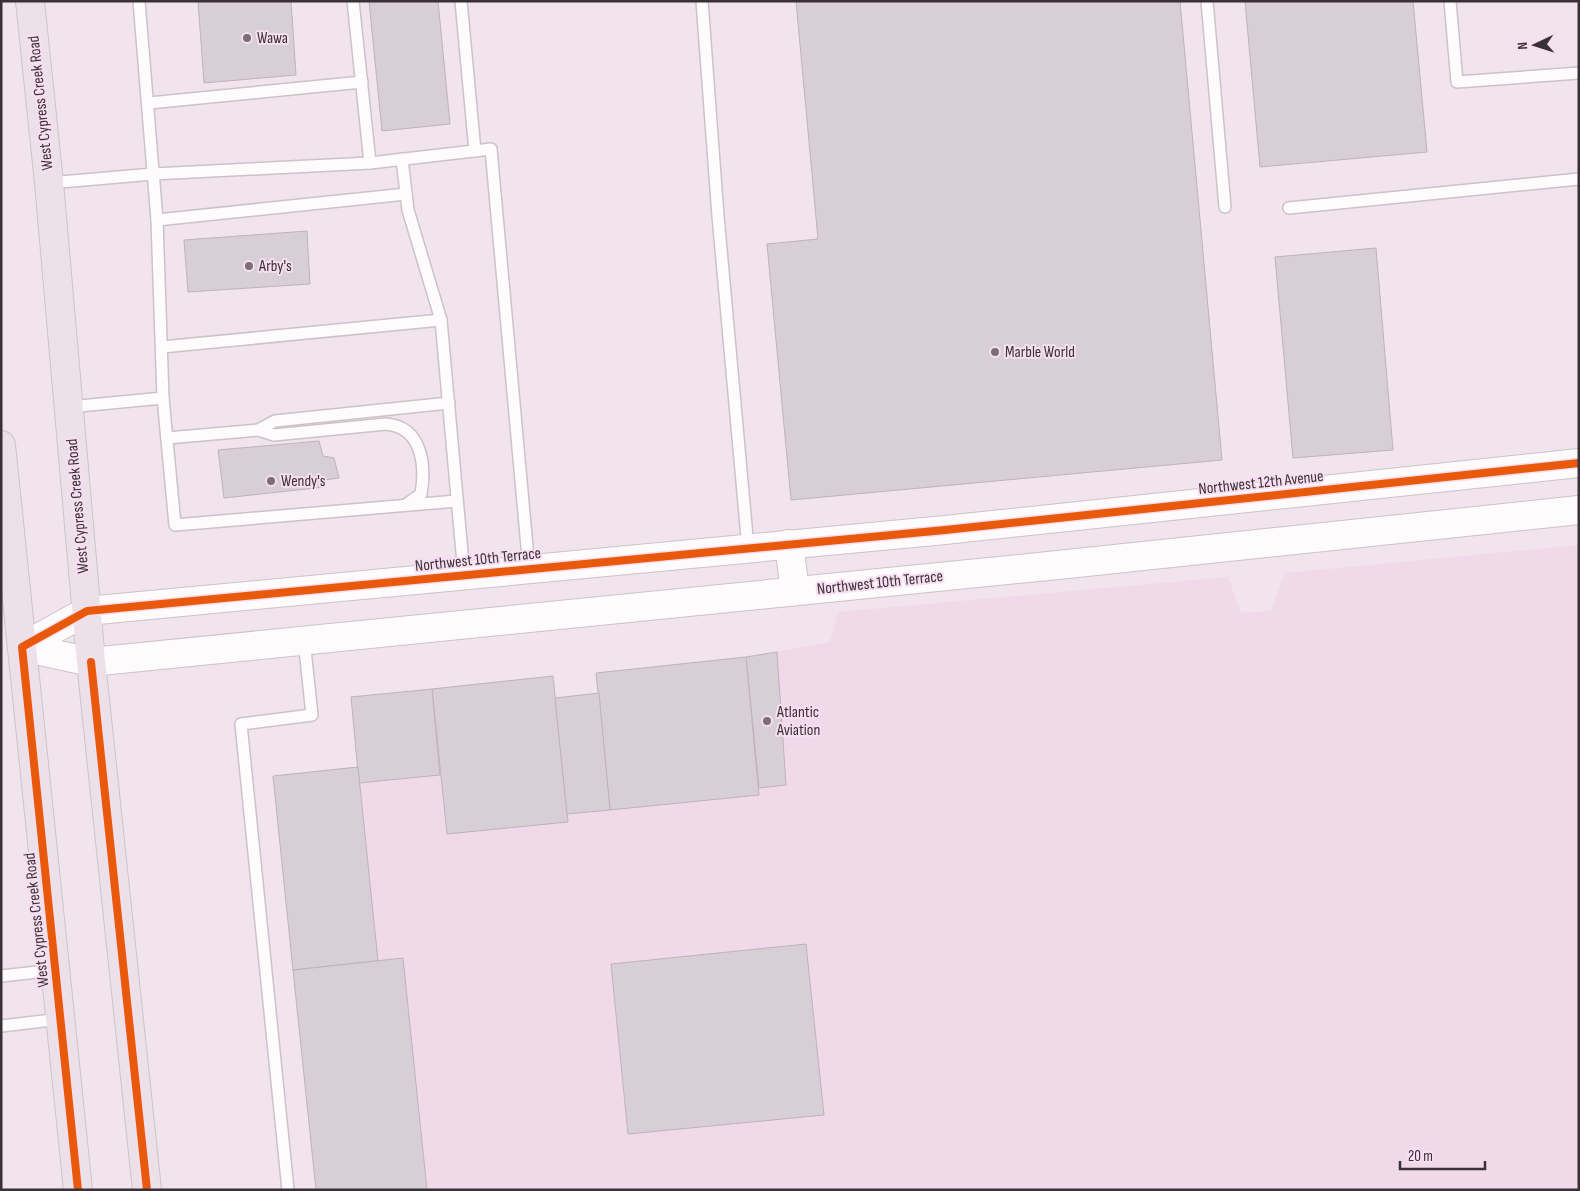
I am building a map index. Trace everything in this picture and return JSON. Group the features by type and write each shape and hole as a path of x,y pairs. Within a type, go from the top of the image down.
{"main road":[{"name":"West Cypress Creek Road","path":"30,1 49,183 91,662 147,1190"},
{"name":"West Cypress Creek Road","path":"1,445 7,561 22,647 78,1190"}],"street":[{"name":"Northwest 12th Avenue","path":"945,530 1579,463"},
{"name":"Northwest 10th Terrace","path":"22,647 91,662 1058,565 1579,510"},
{"name":"Northwest 10th Terrace","path":"22,647 87,611 945,530"},
{"path":"789,544 795,591"}],"lane":[{"path":"139,1 158,220 163,398 175,525 457,501"},
{"path":"353,1 370,163"},
{"path":"461,1 474,151"},
{"path":"702,1 721,245 748,548"},
{"path":"1207,1 1225,207"},
{"path":"1450,1 1457,82 1579,74"},
{"path":"149,103 362,82"},
{"path":"49,183 153,174 370,163 491,149 529,569"},
{"path":"402,159 408,210 441,320 464,575"},
{"path":"1289,208 1579,179"},
{"path":"158,220 406,194"},
{"path":"162,348 441,320"},
{"path":"69,407 163,398"},
{"path":"258,430 275,421 449,403"},
{"path":"167,438 258,430 274,435 395,424 409,432 419,446 423,481 421,494 406,505"},
{"path":"288,1190 241,724 312,715 304,640"},
{"path":"1,976 56,970"},
{"path":"1,1026 61,1019"}],"shaded area":[{"path":"1579,545 1579,1190 316,1190 273,776 358,767 351,697 553,676 555,698 598,693 596,673 746,657 830,642 838,612 1228,577 1241,613 1271,611 1285,573"}],"building":[{"name":"Wawa","path":"198,1 291,1 296,75 204,83"},
{"path":"369,1 438,1 450,124 382,131"},
{"name":"Marble World","path":"796,1 1180,1 1222,460 791,500 767,244 818,239"},
{"path":"1245,1 1413,1 1427,152 1260,167"},
{"path":"307,231 310,284 188,292 184,240"},
{"path":"1376,248 1393,450 1293,458 1275,257"},
{"path":"319,441 323,456 334,458 339,478 324,480 325,487 224,498 218,450"},
{"name":"Atlantic Aviation","path":"777,652 786,785 759,788 746,657"},
{"path":"746,657 759,795 610,810 596,673"},
{"path":"553,676 568,822 447,834 432,689"},
{"path":"432,689 440,775 359,783 351,697"},
{"path":"599,693 610,810 567,814 555,698"},
{"path":"358,767 378,961 293,970 273,776"},
{"path":"806,944 824,1115 628,1134 611,964"},
{"path":"403,958 427,1190 316,1190 293,970"}],"cycle path":[{"path":"78,1190 22,647 87,611 945,530 1579,463"},
{"path":"91,662 147,1190"}],"place":[{"name":"Wawa","path":"247,38"},
{"name":"Arby's","path":"249,266"},
{"name":"Marble World","path":"995,352"},
{"name":"Wendy's","path":"271,481"},
{"name":"Atlantic Aviation","path":"767,721"}]}
